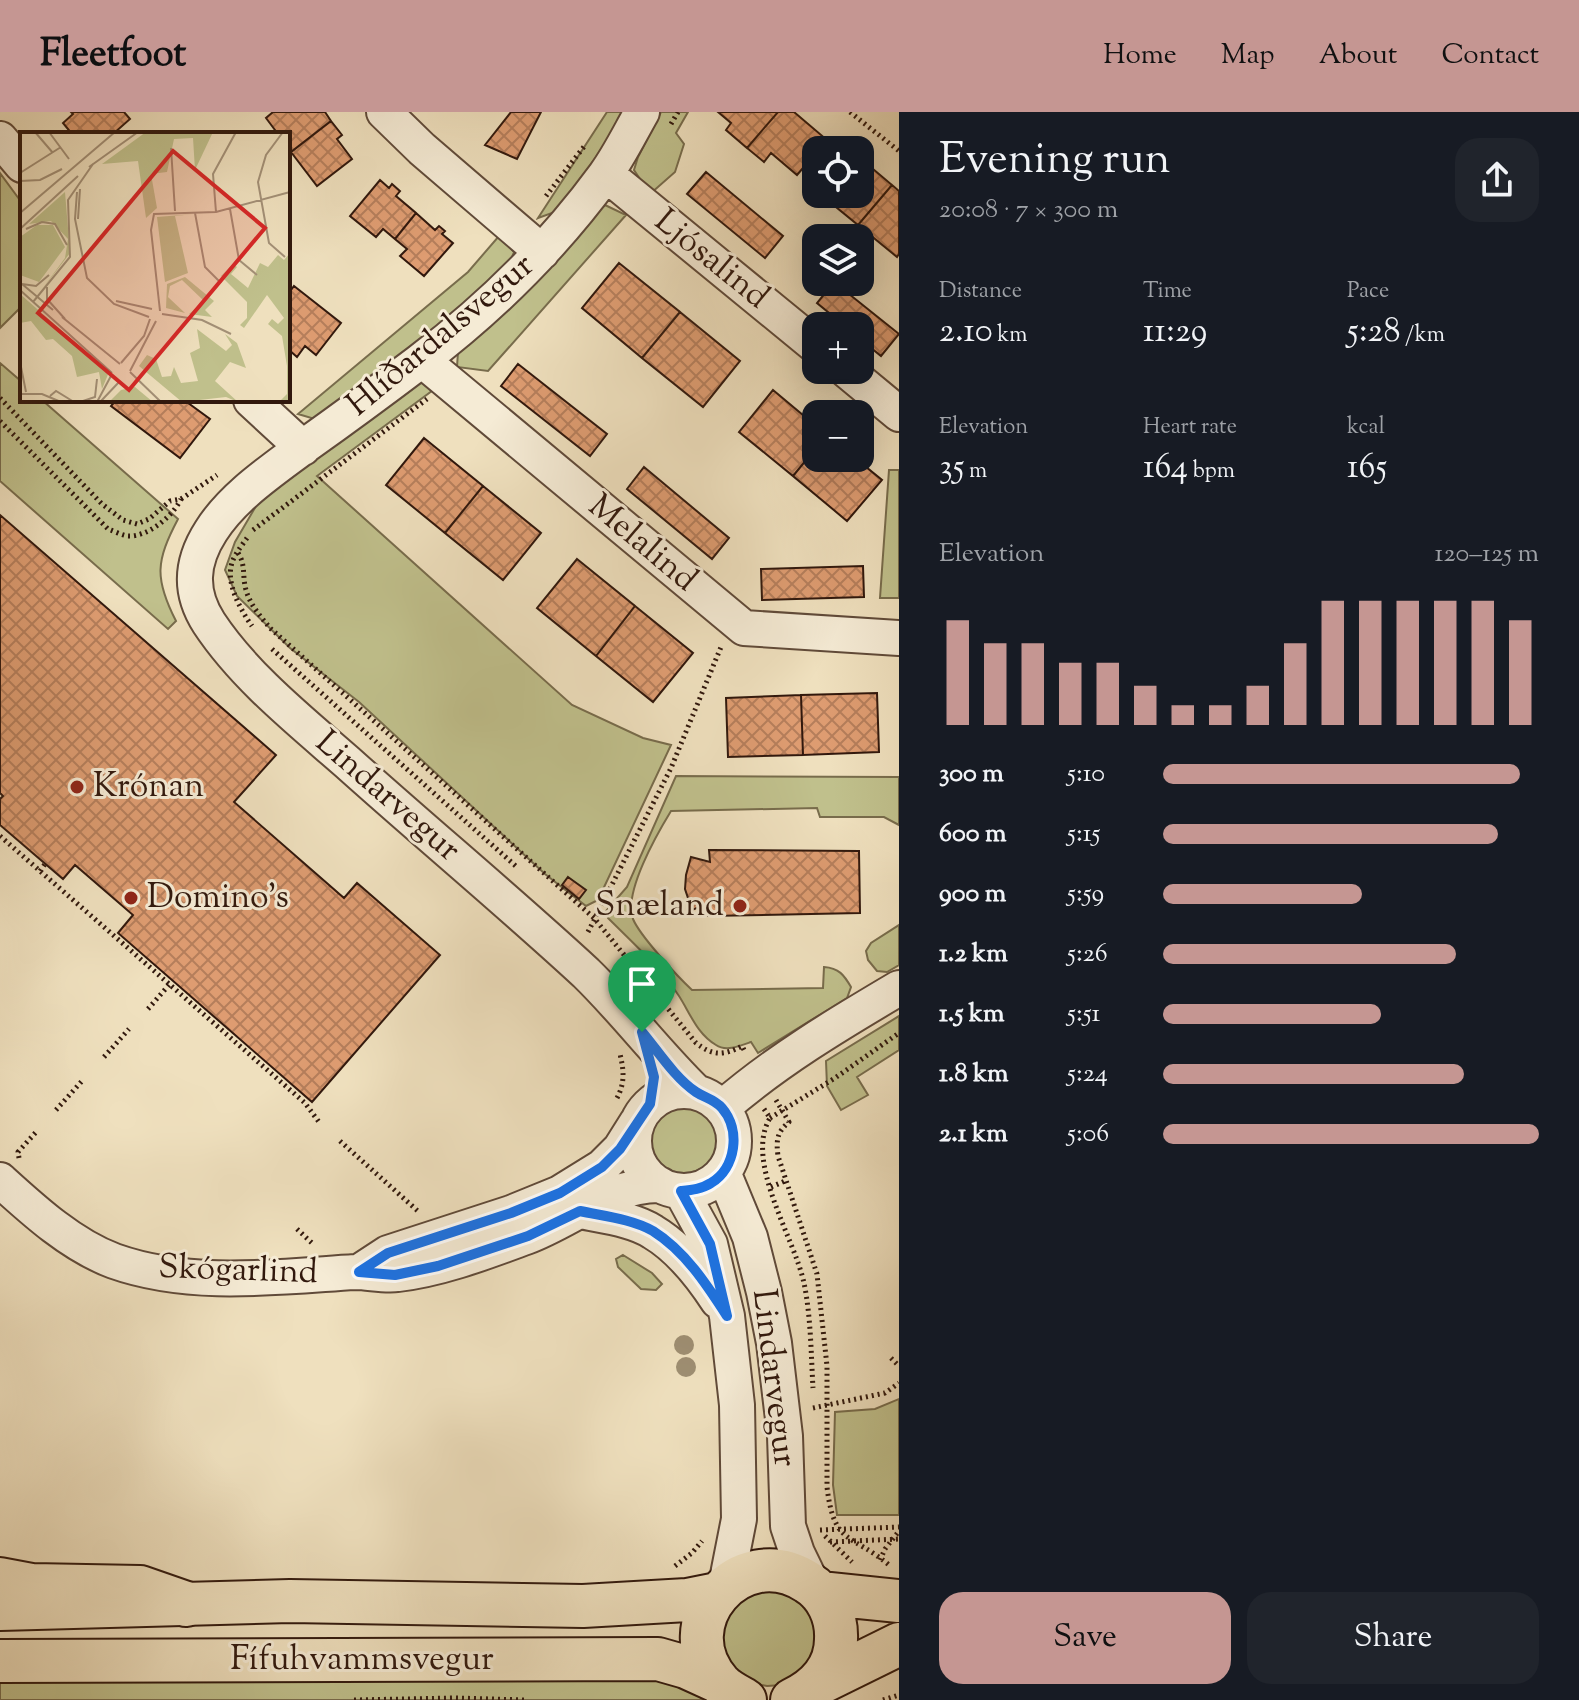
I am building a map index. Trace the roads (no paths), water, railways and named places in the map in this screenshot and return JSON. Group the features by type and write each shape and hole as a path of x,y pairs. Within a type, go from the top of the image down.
{"highway":[{"path":"0,1580 32,1586 140,1588 186,1604"}],"main road":[{"name":"Fífuhvammsvegur","path":"0,1609 290,1601 583,1606 687,1600 722,1590 742,1575 770,1570 797,1576 817,1589"},
{"path":"817,1589 896,1584"},
{"path":"805,1694 830,1667 836,1648 836,1629 831,1609 817,1589"},
{"path":"722,1590 707,1610 702,1629 703,1648 708,1666 731,1693"},
{"path":"805,1694 899,1644"},
{"name":"Fífuhvammsvegur","path":"0,1661 658,1659 686,1667 731,1693"}],"street":[{"path":"384,112 530,242"},
{"name":"Hlíðardalsvegur","path":"210,532 240,498 422,360 485,308 530,242 606,174 642,112"},
{"path":"0,139 20,163"},
{"name":"Ljósalind","path":"606,174 802,335"},
{"name":"Melalind","path":"422,360 744,628 899,638"},
{"path":"863,384 899,414"},
{"path":"253,402 303,448"},
{"name":"Lindarvegur","path":"210,532 194,567 195,593 210,623 251,673 339,755 534,925 611,998 654,1077 633,1111"},
{"path":"709,1100 749,1084 899,988"},
{"name":"Lindarvegur","path":"634,1038 709,1100"},
{"path":"676,1091 709,1100 731,1123 734,1140 732,1157 723,1172 712,1183 697,1189 671,1188 649,1176 635,1151 633,1111 676,1091"},
{"name":"Skógarlind","path":"359,1272 388,1253 511,1213 560,1193 602,1167 620,1149 633,1111"},
{"name":"Skógarlind","path":"10,1171 76,1242 113,1260 163,1274 290,1278 359,1272 395,1275 438,1266 528,1236 619,1190 643,1185 671,1188"},
{"name":"Lindarvegur","path":"723,1172 750,1237 774,1343 785,1436 788,1526 797,1553 817,1589"},
{"name":"Lindarvegur","path":"671,1188 710,1244 727,1316 737,1405 739,1519 722,1590"},
{"path":"580,1211 652,1231 679,1252 705,1282 727,1316"}],"place":[{"name":"Krónan","path":"77,787"},
{"name":"Domino's","path":"131,898"},
{"name":"Snæland","path":"740,906"}]}
